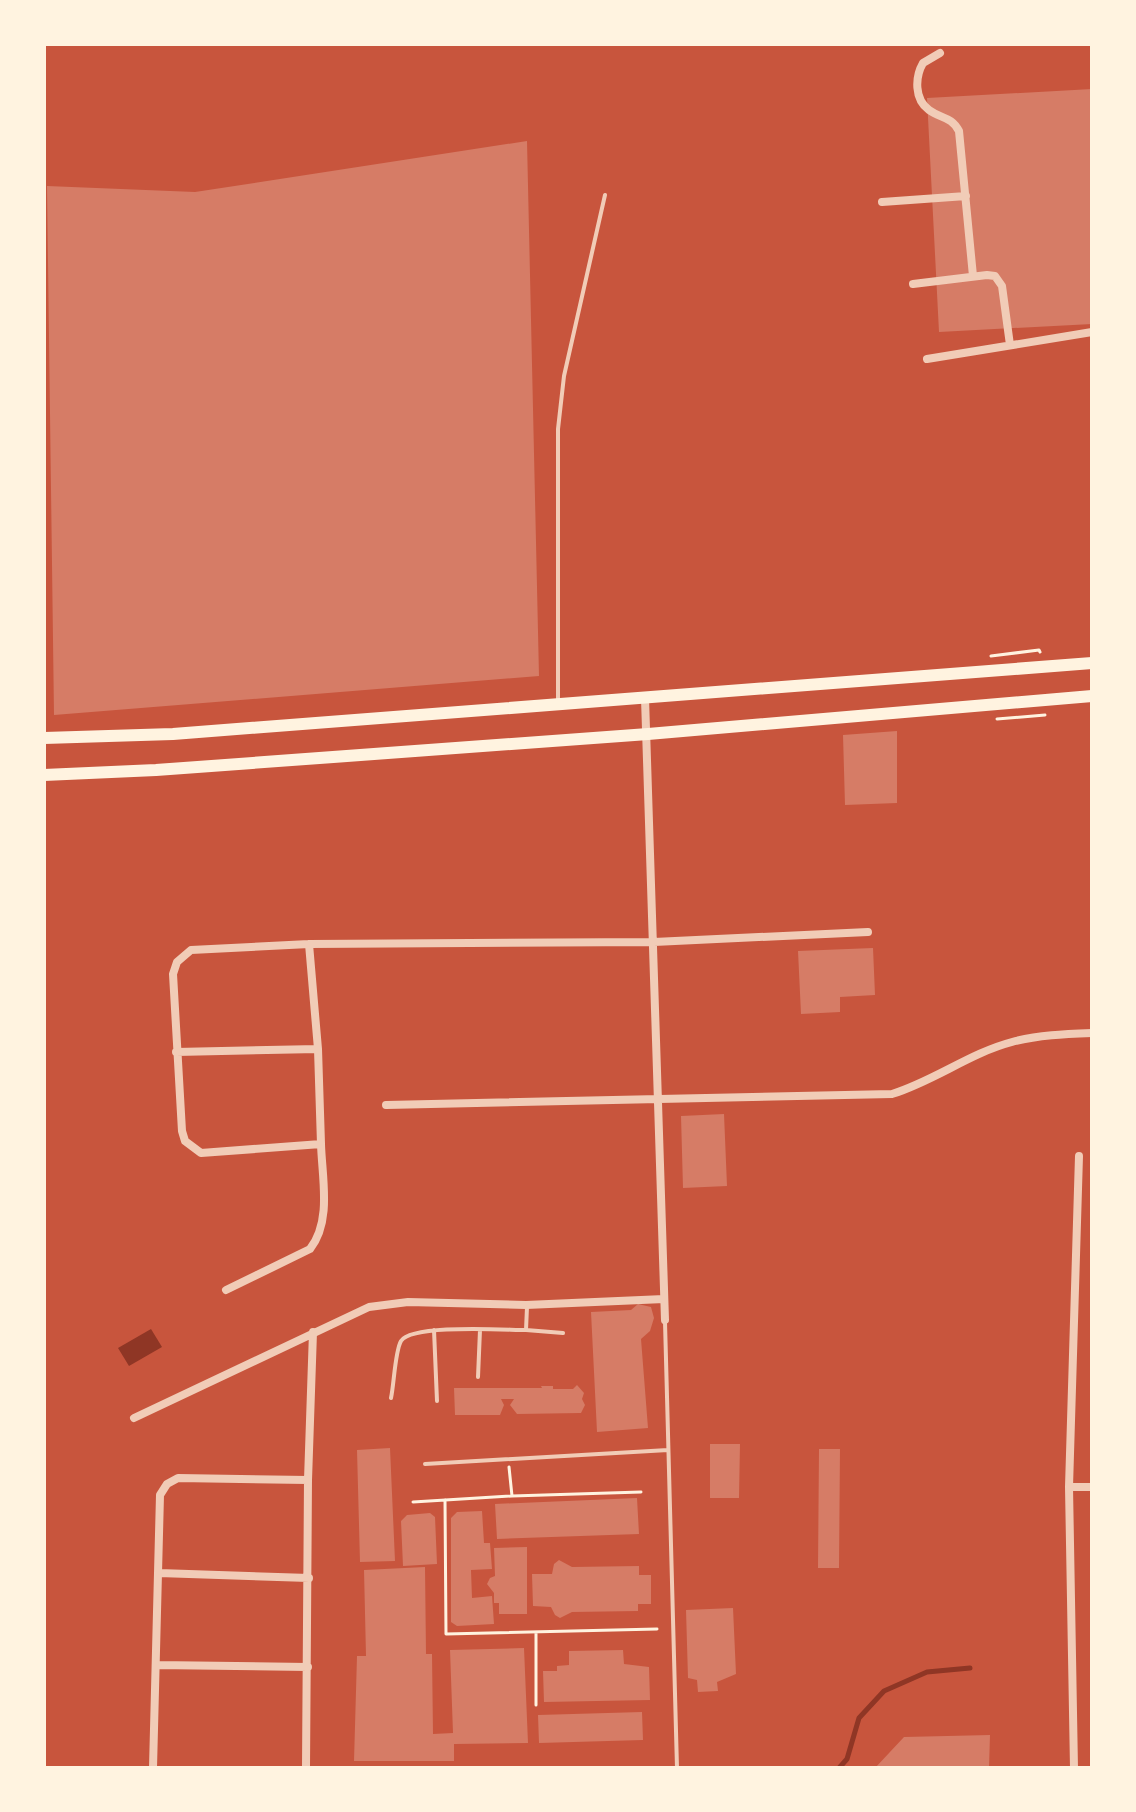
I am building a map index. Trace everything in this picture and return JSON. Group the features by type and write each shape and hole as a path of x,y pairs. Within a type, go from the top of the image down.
{"main road":[{"path":"44,738 173,734 1092,663"},
{"path":"44,775 156,770 648,734 1092,696"}],"street":[{"path":"940,53 928,58 920,68 917,83 919,98 928,110 949,118 957,127 973,276"},
{"path":"882,202 966,196"},
{"path":"913,284 991,275 1001,282 1010,345"},
{"path":"927,359 1092,332"},
{"path":"645,698 665,1320"},
{"path":"321,1144 201,1153 185,1141 176,1052 173,974 177,962 191,950 309,944 654,942 868,932"},
{"path":"226,1290 310,1249 318,1239 323,1221 318,1049 309,944"},
{"path":"386,1105 892,1094 919,1086 970,1059 1010,1043 1051,1035 1092,1033"},
{"path":"176,1052 318,1049"},
{"path":"1074,1768 1069,1487 1079,1156"},
{"path":"134,1418 369,1307 395,1303 526,1305 664,1299"},
{"path":"306,1768 308,1480 313,1332"},
{"path":"153,1768 160,1495 167,1484 178,1478 308,1480"},
{"path":"1069,1487 1092,1487"},
{"path":"159,1573 309,1578"},
{"path":"156,1665 308,1667"}],"lane":[{"path":"559,706 558,429 564,376 605,195"},
{"path":"526,1305 526,1330"},
{"path":"665,1320 677,1768"},
{"path":"434,1330 437,1401"},
{"path":"478,1377 480,1330"},
{"path":"391,1398 401,1342 417,1331 526,1330 563,1333"},
{"path":"425,1464 668,1450"}],"path":[{"path":"508,1460 512,1496"},
{"path":"413,1502 641,1492"},
{"path":"445,1500 446,1634 657,1629"},
{"path":"536,1632 536,1705"}],"shaded area":[{"path":"151,1329 162,1347 129,1366 118,1348"}],"building":[{"path":"1092,89 1092,324 939,332 927,98"},
{"path":"527,141 539,676 54,715 47,186 195,192"},
{"path":"897,731 897,803 845,805 843,735"},
{"path":"873,948 875,995 840,997 840,1012 801,1014 798,951"},
{"path":"724,1114 727,1186 683,1188 681,1116"},
{"path":"638,1304 651,1307 654,1318 650,1331 641,1339 648,1428 597,1432 591,1312 631,1310"},
{"path":"577,1385 584,1393 582,1399 585,1405 581,1413 517,1414 510,1405 514,1399 501,1399 504,1405 500,1415 455,1415 454,1388 553,1386 553,1389 573,1389"},
{"path":"710,1444 740,1444 739,1498 710,1498"},
{"path":"390,1448 395,1561 360,1562 357,1450"},
{"path":"819,1449 840,1449 839,1568 818,1568"},
{"path":"637,1498 639,1534 497,1539 495,1504"},
{"path":"482,1511 484,1543 490,1543 492,1569 471,1570 472,1598 492,1596 494,1624 457,1626 451,1622 451,1518 457,1512"},
{"path":"430,1513 435,1517 437,1564 403,1566 401,1521 407,1515"},
{"path":"527,1547 527,1614 499,1614 499,1603 494,1603 494,1593 487,1584 495,1576 494,1548"},
{"path":"559,1560 572,1567 639,1566 639,1575 651,1575 651,1604 638,1604 638,1611 572,1612 560,1618 551,1607 533,1606 532,1574 552,1574 554,1564"},
{"path":"425,1567 426,1654 432,1654 433,1734 453,1733 450,1650 524,1648 528,1743 454,1744 454,1761 354,1761 357,1656 366,1656 364,1570"},
{"path":"733,1608 736,1674 717,1682 718,1691 698,1692 697,1680 688,1678 686,1610"},
{"path":"623,1650 624,1664 649,1667 650,1700 544,1702 543,1671 557,1671 557,1666 569,1665 569,1651"},
{"path":"642,1712 643,1740 539,1743 538,1715"},
{"path":"990,1735 989,1768 875,1768 904,1737"}],"waterway":[{"path":"839,1768 847,1759 859,1718 884,1691 927,1672 970,1668"}]}
